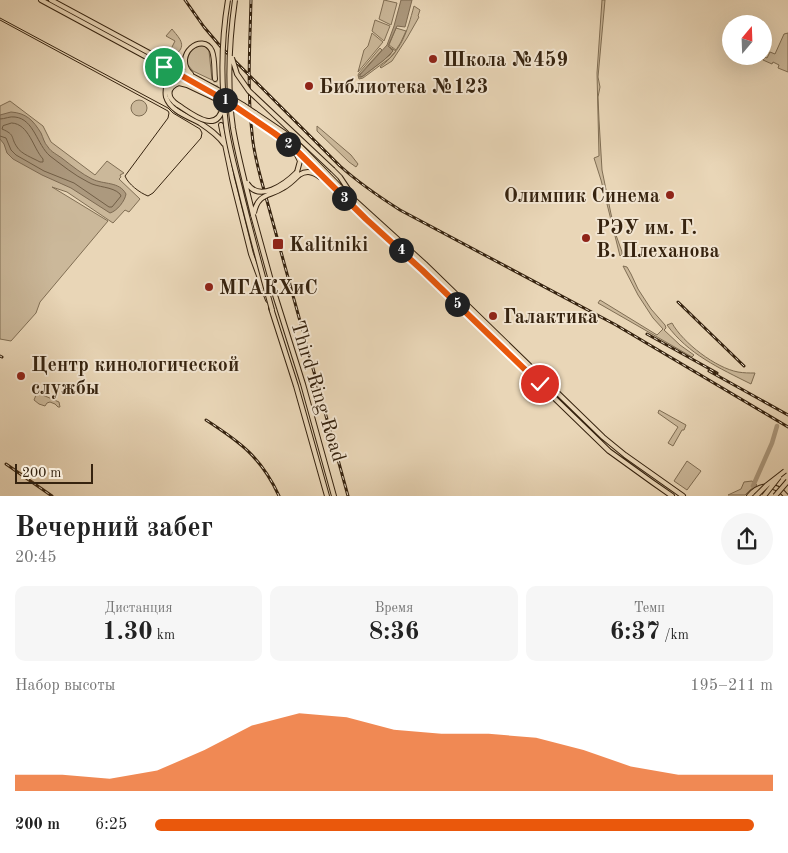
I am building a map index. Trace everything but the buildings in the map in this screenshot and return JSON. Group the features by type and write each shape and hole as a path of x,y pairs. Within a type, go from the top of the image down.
{"main road":[{"path":"41,0 161,64 199,82 293,147 609,450 672,496"},
{"path":"51,0 243,105 280,130 300,146 339,186 425,264 603,437 683,496"},
{"name":"Third Ring Road","path":"228,0 225,16 222,85 230,147 272,310 327,496"},
{"name":"Third Ring Road","path":"235,0 230,40 230,87 231,110 237,146 253,215 275,295 303,384 334,496"},
{"path":"230,40 234,66 249,91 340,177 361,206"},
{"path":"199,82 184,64 189,50 194,45 199,44 206,45 211,51 215,79"},
{"path":"161,64 168,74 165,90 168,102 175,109 210,130 226,148"},
{"path":"166,97 169,84 177,80 199,82"},
{"path":"224,102 222,112 220,116 208,122 178,105 171,99 170,90 174,85 182,83 243,112"},
{"path":"221,125 235,192 251,254 272,310"},
{"path":"253,215 260,199 284,188 298,173 300,161 293,147"},
{"path":"244,179 250,188 258,192 282,185 298,173 312,172 329,183"},
{"path":"756,496 766,485 787,470"},
{"path":"764,496 787,470"},
{"path":"775,496 788,481"},
{"path":"749,496 757,488 769,486 778,488 786,496"}],"shaded area":[{"path":"384,0 397,3 391,25 379,19"},
{"path":"602,0 605,0 598,97 602,170 616,235 622,252 620,256 594,158 599,156 597,73"},
{"path":"414,6 420,10 419,17 392,61 381,68 394,54 403,40"},
{"path":"375,20 390,26 384,41 372,31"},
{"path":"396,28 406,31 396,50 389,45"},
{"path":"172,29 182,44 180,51 176,54 170,51 175,41 166,36"},
{"path":"372,33 383,42 358,72 364,50 368,46"},
{"path":"788,33 788,72 778,68 779,65 773,62 772,64 772,53 775,54 784,34"},
{"path":"199,46 204,46 209,51 212,80 193,71 187,64 190,53"},
{"path":"388,46 396,51 390,58 363,78 359,79 358,75 359,73 380,48 382,50 359,77 362,77 390,55 393,50"},
{"path":"139,100 147,108 139,116 131,108"},
{"path":"10,101 43,126 51,142 95,175 107,161 124,173 120,175 119,179 140,199 129,212 125,210 113,223 67,192 52,187 108,221 40,302 36,313 11,341 0,339 0,106"},
{"path":"317,126 351,155 358,164 356,167 317,131"},
{"path":"623,266 627,267 651,309 665,325 666,328 664,330 694,355 692,357 598,303 600,300 657,335 663,329 653,318 638,295"},
{"path":"672,323 684,339 710,360 729,370 755,373 751,384 694,352 667,325"},
{"path":"38,393 59,402 60,407 50,402 45,406 39,404 34,400"},
{"path":"659,410 686,425 673,446 668,443 678,427 658,413"},
{"path":"687,461 701,471 687,490 674,481"},
{"path":"752,481 757,485 745,495 728,495 741,489 744,482"}],"water":[{"path":"401,0 412,0 405,27 397,26 388,46 393,51 360,77 387,45"},
{"path":"11,112 29,118 38,128 49,149 81,172 92,179 115,185 123,190 126,194 120,205 110,213 71,188 13,159 7,153 0,139 0,115"}],"waterway":[{"path":"753,486 772,443 777,426"}],"tunnel":[{"path":"215,79 217,91"},
{"path":"218,98 221,125"}],"tram line":[{"path":"0,18 168,108 200,129 202,133 201,138 153,193 148,196 141,193 131,185 125,176 168,118 168,111 0,20"}],"railway":[{"path":"185,0 221,47 340,166 369,189 400,210 616,325 788,427"},
{"path":"251,0 249,83 254,150 348,496"},
{"path":"678,302 744,366"},
{"path":"647,334 717,373"},
{"path":"709,371 788,415"},
{"path":"206,420 239,443 257,461 272,482 279,496"},
{"path":"6,464 52,496"}],"place":[{"name":"Школа №459","path":"433,59"},
{"name":"Библиотека №123","path":"309,86"},
{"name":"Олимпик Синема","path":"670,195"},
{"name":"РЭУ им. Г. В. Плеханова","path":"586,238"},
{"name":"Kalitniki","path":"278,244"},
{"name":"МГАКХиС","path":"209,287"},
{"name":"Галактика","path":"493,316"},
{"name":"Центр кинологической службы","path":"21,376"}],"route":[{"path":"164,67 161,64 230,103 293,147 540,384"}]}
